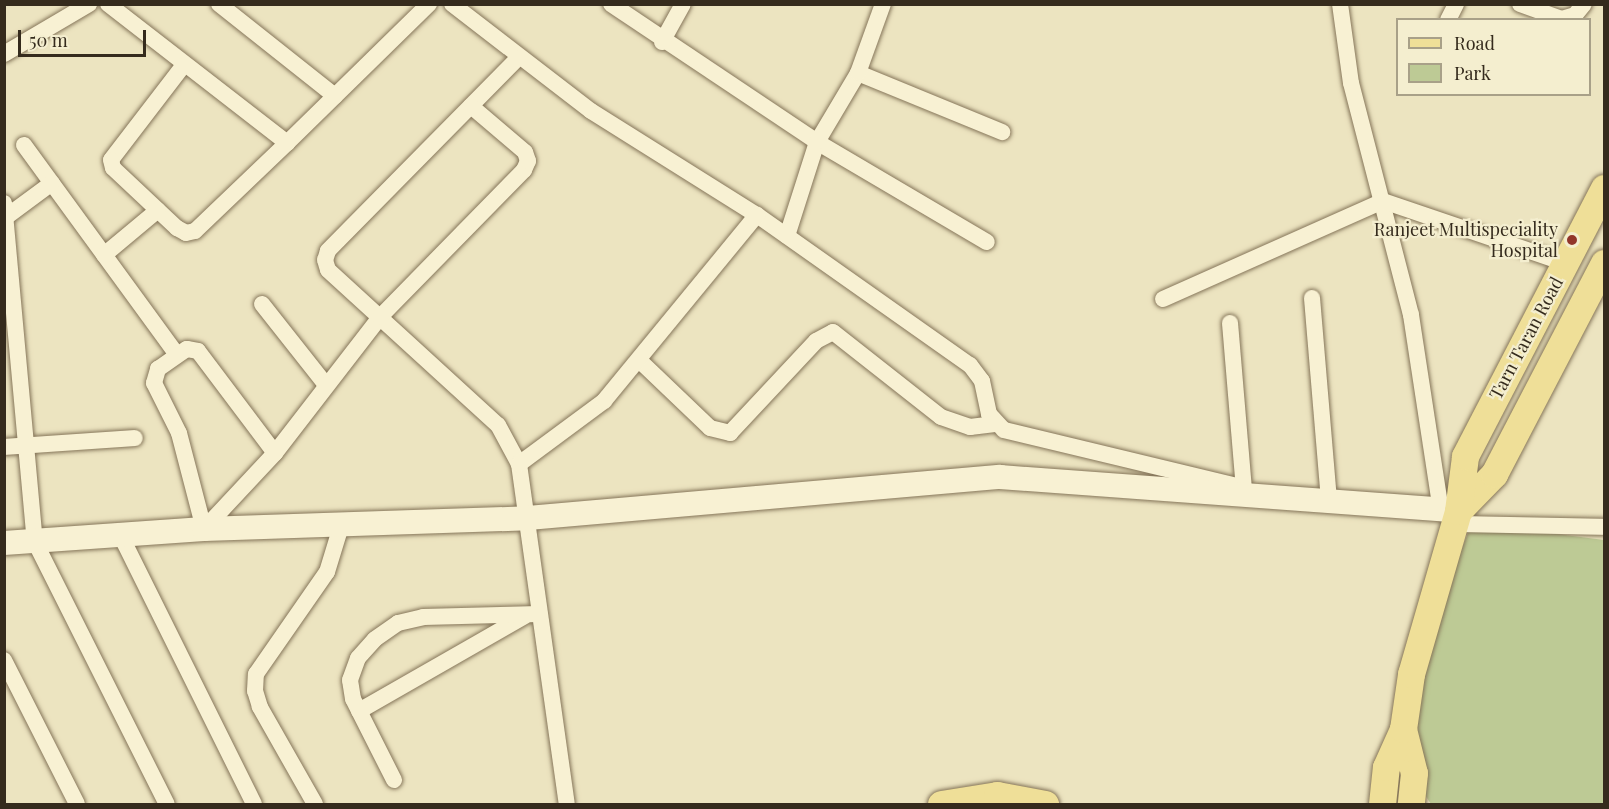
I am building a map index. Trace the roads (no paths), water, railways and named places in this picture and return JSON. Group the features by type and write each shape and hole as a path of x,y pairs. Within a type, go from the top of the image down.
{"main road":[{"name":"Tarn Taran Road","path":"1451,515 1465,456 1605,188"},
{"name":"Tarn Taran Road","path":"1451,515 1494,474 1605,263"},
{"path":"4,543 342,522 528,518 1000,477 1269,494 1451,515 1411,674 1403,729 1386,767 1382,804"},
{"path":"1403,729 1414,773 1411,804"},
{"path":"941,804 997,795 1046,804"}],"street":[{"path":"4,54 88,4"},
{"path":"108,4 183,66 287,143"},
{"path":"219,4 335,96"},
{"path":"183,66 111,160 113,168 186,233 195,231 429,4"},
{"path":"452,4 519,58 591,111 758,215 970,365 982,381 995,424"},
{"path":"610,4 662,42 817,142 987,242"},
{"path":"662,42 683,4"},
{"path":"787,236 817,142 858,73 883,4"},
{"path":"1340,4 1351,83 1411,315 1451,515 1605,527"},
{"path":"1449,18 1456,4"},
{"path":"1520,4 1560,18"},
{"path":"1566,18 1575,15 1584,4"},
{"path":"519,58 328,251 328,270 498,425 519,464 528,518 533,614 567,804"},
{"path":"858,73 1002,132"},
{"path":"204,529 275,453 380,317 528,160 525,152 471,106"},
{"path":"24,146 177,355"},
{"path":"51,183 5,210 35,542 167,804"},
{"path":"1163,299 1383,201 1566,263"},
{"path":"104,255 158,210"},
{"path":"519,464 570,430 640,361 758,215"},
{"path":"1312,298 1329,501"},
{"path":"262,304 326,384"},
{"path":"1230,323 1244,488"},
{"path":"640,361 710,428 730,433 816,341 833,332 941,417 970,428 995,424 1058,444 1269,494"},
{"path":"204,529 179,433 154,383 158,369 187,349 198,351 275,453"},
{"path":"4,447 135,438"},
{"path":"315,804 260,707 255,682 266,655 327,572 342,522"},
{"path":"121,536 254,804"},
{"path":"359,711 533,614"},
{"path":"394,780 359,711 350,680 358,658 398,623 423,617 533,614"},
{"path":"4,660 77,804"}],"place":[{"name":"Ranjeet Multispeciality Hospital","path":"1572,240"}]}
